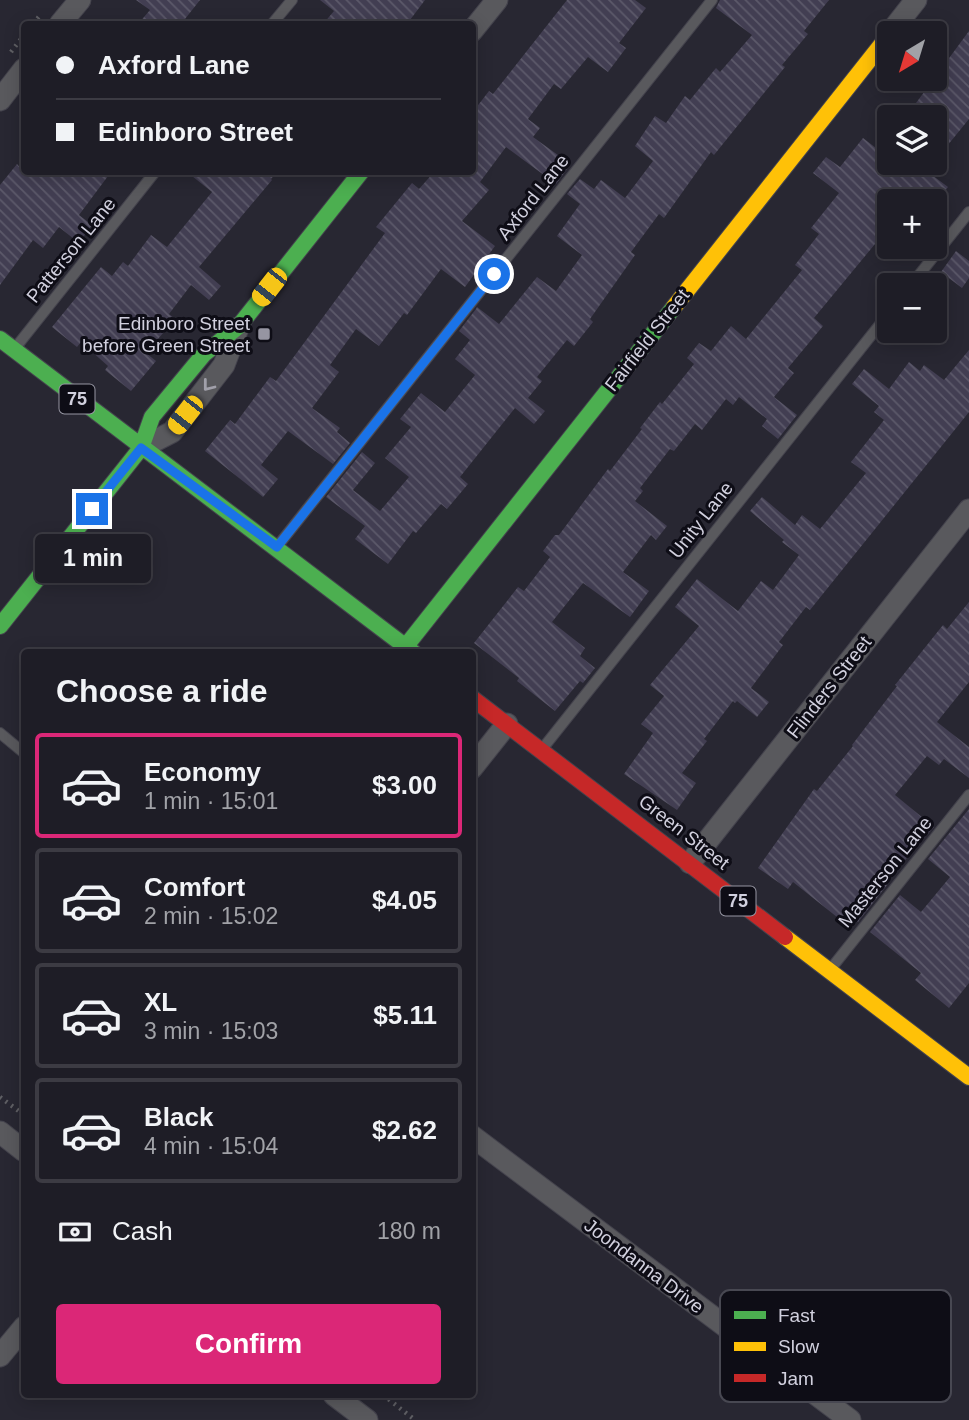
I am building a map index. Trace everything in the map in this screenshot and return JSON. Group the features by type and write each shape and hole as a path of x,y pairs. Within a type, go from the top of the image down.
{"street":[{"path":"62,21 80,0"},
{"path":"476,26 497,0"},
{"name":"Fairfield Street","path":"900,21 916,0"},
{"name":"Fairfield Street","path":"411,649 877,51"},
{"path":"0,100 21,73"},
{"path":"0,626 141,448 172,432 224,365 239,326 359,175"},
{"name":"75","path":"0,339 409,649"},
{"name":"Flinders Street","path":"690,863 969,510"},
{"name":"Green Street","path":"476,701 969,1077"},
{"path":"476,763 507,724"},
{"path":"0,1132 21,1150"},
{"name":"Joondanna Drive","path":"476,1139 720,1322"},
{"path":"0,1356 21,1331"},
{"path":"338,1398 367,1420"},
{"name":"Joondanna Drive","path":"826,1402 850,1420"}],"lane":[{"path":"274,21 292,0"},
{"name":"Axford Lane","path":"277,547 712,0"},
{"name":"Patterson Lane","path":"14,349 153,175"},
{"path":"921,273 969,212"},
{"name":"Unity Lane","path":"541,750 877,328"},
{"path":"0,733 21,750"},
{"name":"Masterson Lane","path":"829,971 969,795"}],"path":[{"path":"0,1097 21,1113"},
{"path":"387,1398 415,1420"}],"building":[{"path":"136,0 200,0 183,21 141,21 150,10"},
{"path":"320,0 425,0 409,21 326,21 334,11"},
{"path":"567,0 635,0 646,8 619,43 626,48 608,72 588,57 561,89 554,84 528,119 540,128 533,137 562,158 559,163 567,169 556,184 506,147 480,182 489,190 462,221 495,246 465,287 441,269 407,315 404,313 379,346 356,329 330,365 339,372 312,408 340,428 337,432 350,443 333,464 288,431 261,465 278,479 263,497 205,451 230,420 235,424 270,377 276,381 385,233 376,227 412,183 419,189 431,175 476,175 476,108 489,91 493,94"},
{"path":"720,0 829,0 804,31 808,34 782,65 785,67 714,155 711,152 664,218 659,214 631,252 635,255 590,319 593,322 574,346 567,340 537,377 542,381 528,398 545,411 534,424 515,408 460,477 468,484 447,509 441,504 416,533 413,531 388,564 355,539 365,526 326,497 362,452 375,463 353,490 380,511 409,477 385,458 411,427 400,419 421,393 445,412 475,375 455,359 470,340 459,331 477,307 499,324 537,277 556,291 582,255 557,236 580,204 567,194 580,179 594,189 601,180 625,198 653,161 635,146 655,116 666,123 685,96 690,100 716,68 720,72 752,35 716,8"},
{"path":"969,31 969,119 947,146 947,105 916,103 925,91 947,91 947,61"},
{"path":"863,138 877,149 877,175 932,175 948,187 877,189 877,242 814,318 823,326 788,368 794,373 774,397 797,415 778,439 762,426 767,419 739,397 733,405 726,399 702,430 695,424 674,451 670,449 640,488 643,491 635,501 667,526 656,540 651,535 623,572 649,591 630,617 583,583 552,622 585,648 580,656 595,668 583,683 580,681 555,711 517,681 519,678 474,643 518,587 524,591 550,557 543,551 555,535 559,535 608,469 610,471 660,402 662,404 694,364 687,358 699,343 711,351 731,326 746,339 802,270 795,265 819,234 811,228 839,193 813,173 826,157 840,167"},
{"path":"17,164 21,169 21,175 109,175 79,215 92,225 79,243 59,227 43,248 33,240 0,285 0,185"},
{"path":"191,175 274,175 199,267 221,286 209,300 191,285 169,314 175,319 146,353 156,361 131,391 105,370 108,366 81,342 77,347 52,327 101,267 112,276 123,262 128,266 151,235 167,247 212,192"},
{"path":"956,251 969,261 969,278 962,288 947,277 947,273 941,272"},
{"path":"969,350 969,412 810,610 806,607 779,642 783,645 751,688 769,702 757,717 737,701 733,701 682,773 696,783 677,810 624,774 653,733 641,724 664,696 650,685 699,626 675,607 697,579 738,611 761,581 773,590 799,555 750,511 762,497 795,525 802,515 820,529 866,473 851,462 884,420 874,412 879,406 852,384 864,369 889,389 909,362 920,371 924,365 944,380"},
{"path":"969,602 969,682 937,722 969,747 969,778 944,759 939,765 927,756 895,795 934,827 885,883 887,885 858,922 853,918 847,925 793,882 788,889 758,868 814,789 817,791 853,746 897,686 895,685 943,625 947,629"},
{"path":"969,809 969,983 949,1008 915,980 921,973 870,932 900,895 921,912 950,877 928,859"}],"traffic: fast":[{"path":"0,626 141,448 152,417 204,354 239,326 359,175"},
{"path":"406,646 674,307"},
{"path":"0,339 409,649"}],"traffic: slow":[{"path":"674,307 877,50"},
{"path":"785,937 969,1077"}],"traffic: jam":[{"path":"476,701 785,937"}],"place":[{"name":"Edinboro Street before Green Street","path":"264,334"}],"route":[{"path":"92,509 141,448 277,547 494,274"}]}
